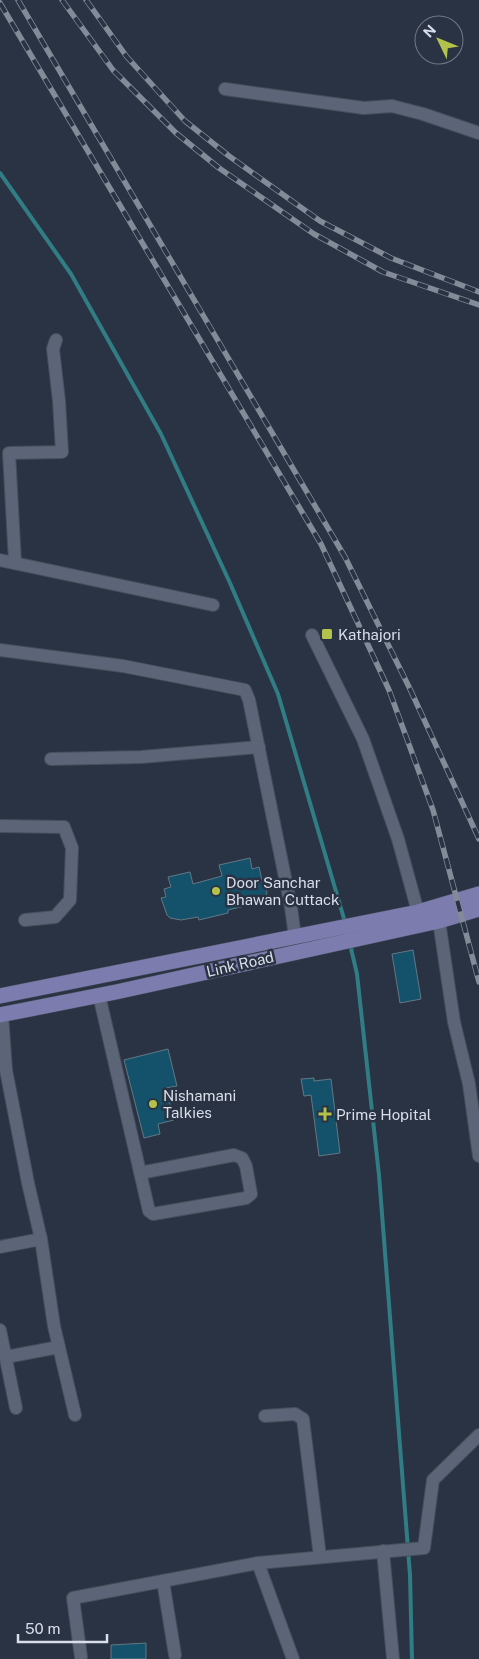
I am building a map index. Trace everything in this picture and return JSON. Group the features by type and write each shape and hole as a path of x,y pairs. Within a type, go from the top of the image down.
{"main road":[{"name":"Link Road","path":"360,931 479,894"},
{"name":"Link Road","path":"1,1014 99,995 325,938 360,931 439,921 479,909"},
{"name":"Link Road","path":"0,996 295,937 325,938"}],"street":[{"path":"225,89 364,108 392,106 423,114 479,133"},
{"path":"15,562 4,451 62,452 59,400 53,349 56,340"},
{"path":"0,560 213,605"},
{"path":"312,635 363,739 398,839 418,912"},
{"path":"0,650 123,666 245,690 249,700 259,748 291,907 295,937"},
{"path":"51,759 141,756 259,748"},
{"path":"0,826 64,827 72,848 70,900 55,917 25,920"},
{"path":"439,921 454,1022 469,1084 479,1156"},
{"path":"99,995 148,1210 153,1214 246,1198 251,1194 246,1166 242,1158 234,1155 140,1173"},
{"path":"1,1014 6,1070 41,1239 54,1326 75,1415"},
{"path":"0,1247 41,1239"},
{"path":"0,1330 16,1408"},
{"path":"6,1357 59,1347"},
{"path":"265,1416 295,1414 303,1419 320,1557"},
{"path":"81,1657 73,1598 258,1563 424,1548 433,1480 479,1435"},
{"path":"383,1551 392,1659"},
{"path":"258,1563 293,1659"},
{"path":"163,1581 175,1655"}],"building":[{"name":"Door Sanchar Bhawan Cuttack","path":"250,858 252,869 259,867 262,880 265,879 267,893 262,902 228,910 228,913 199,920 198,917 181,920 170,918 167,915 161,898 166,897 164,889 171,887 168,877 190,872 193,884 222,876 219,865"},
{"path":"413,950 421,999 400,1003 392,954"},
{"name":"Nishamani Talkies","path":"168,1049 177,1086 166,1088 174,1120 158,1124 160,1134 144,1138 124,1060"},
{"path":"314,1078 314,1081 331,1079 340,1153 319,1156 311,1095 304,1096 301,1079"},
{"path":"146,1643 146,1659 111,1659 111,1645"}],"waterway":[{"path":"0,173 71,274 161,434 230,583 278,694 345,922"},
{"path":"350,944 357,974 379,1175 410,1575 412,1659"}],"railway":[{"path":"18,0 345,557 410,689 479,839"},
{"path":"62,0 113,70 176,133 219,168 314,234 383,272 479,305"},
{"path":"86,0 127,57 185,121 229,156 320,221 391,258 479,292"},
{"path":"0,3 321,544 389,690 433,810 479,982"}],"place":[{"name":"Kathajori","path":"327,634"},
{"name":"Door Sanchar Bhawan Cuttack","path":"216,891"},
{"name":"Nishamani Talkies","path":"153,1104"},
{"name":"Prime Hopital","path":"325,1114"}]}
